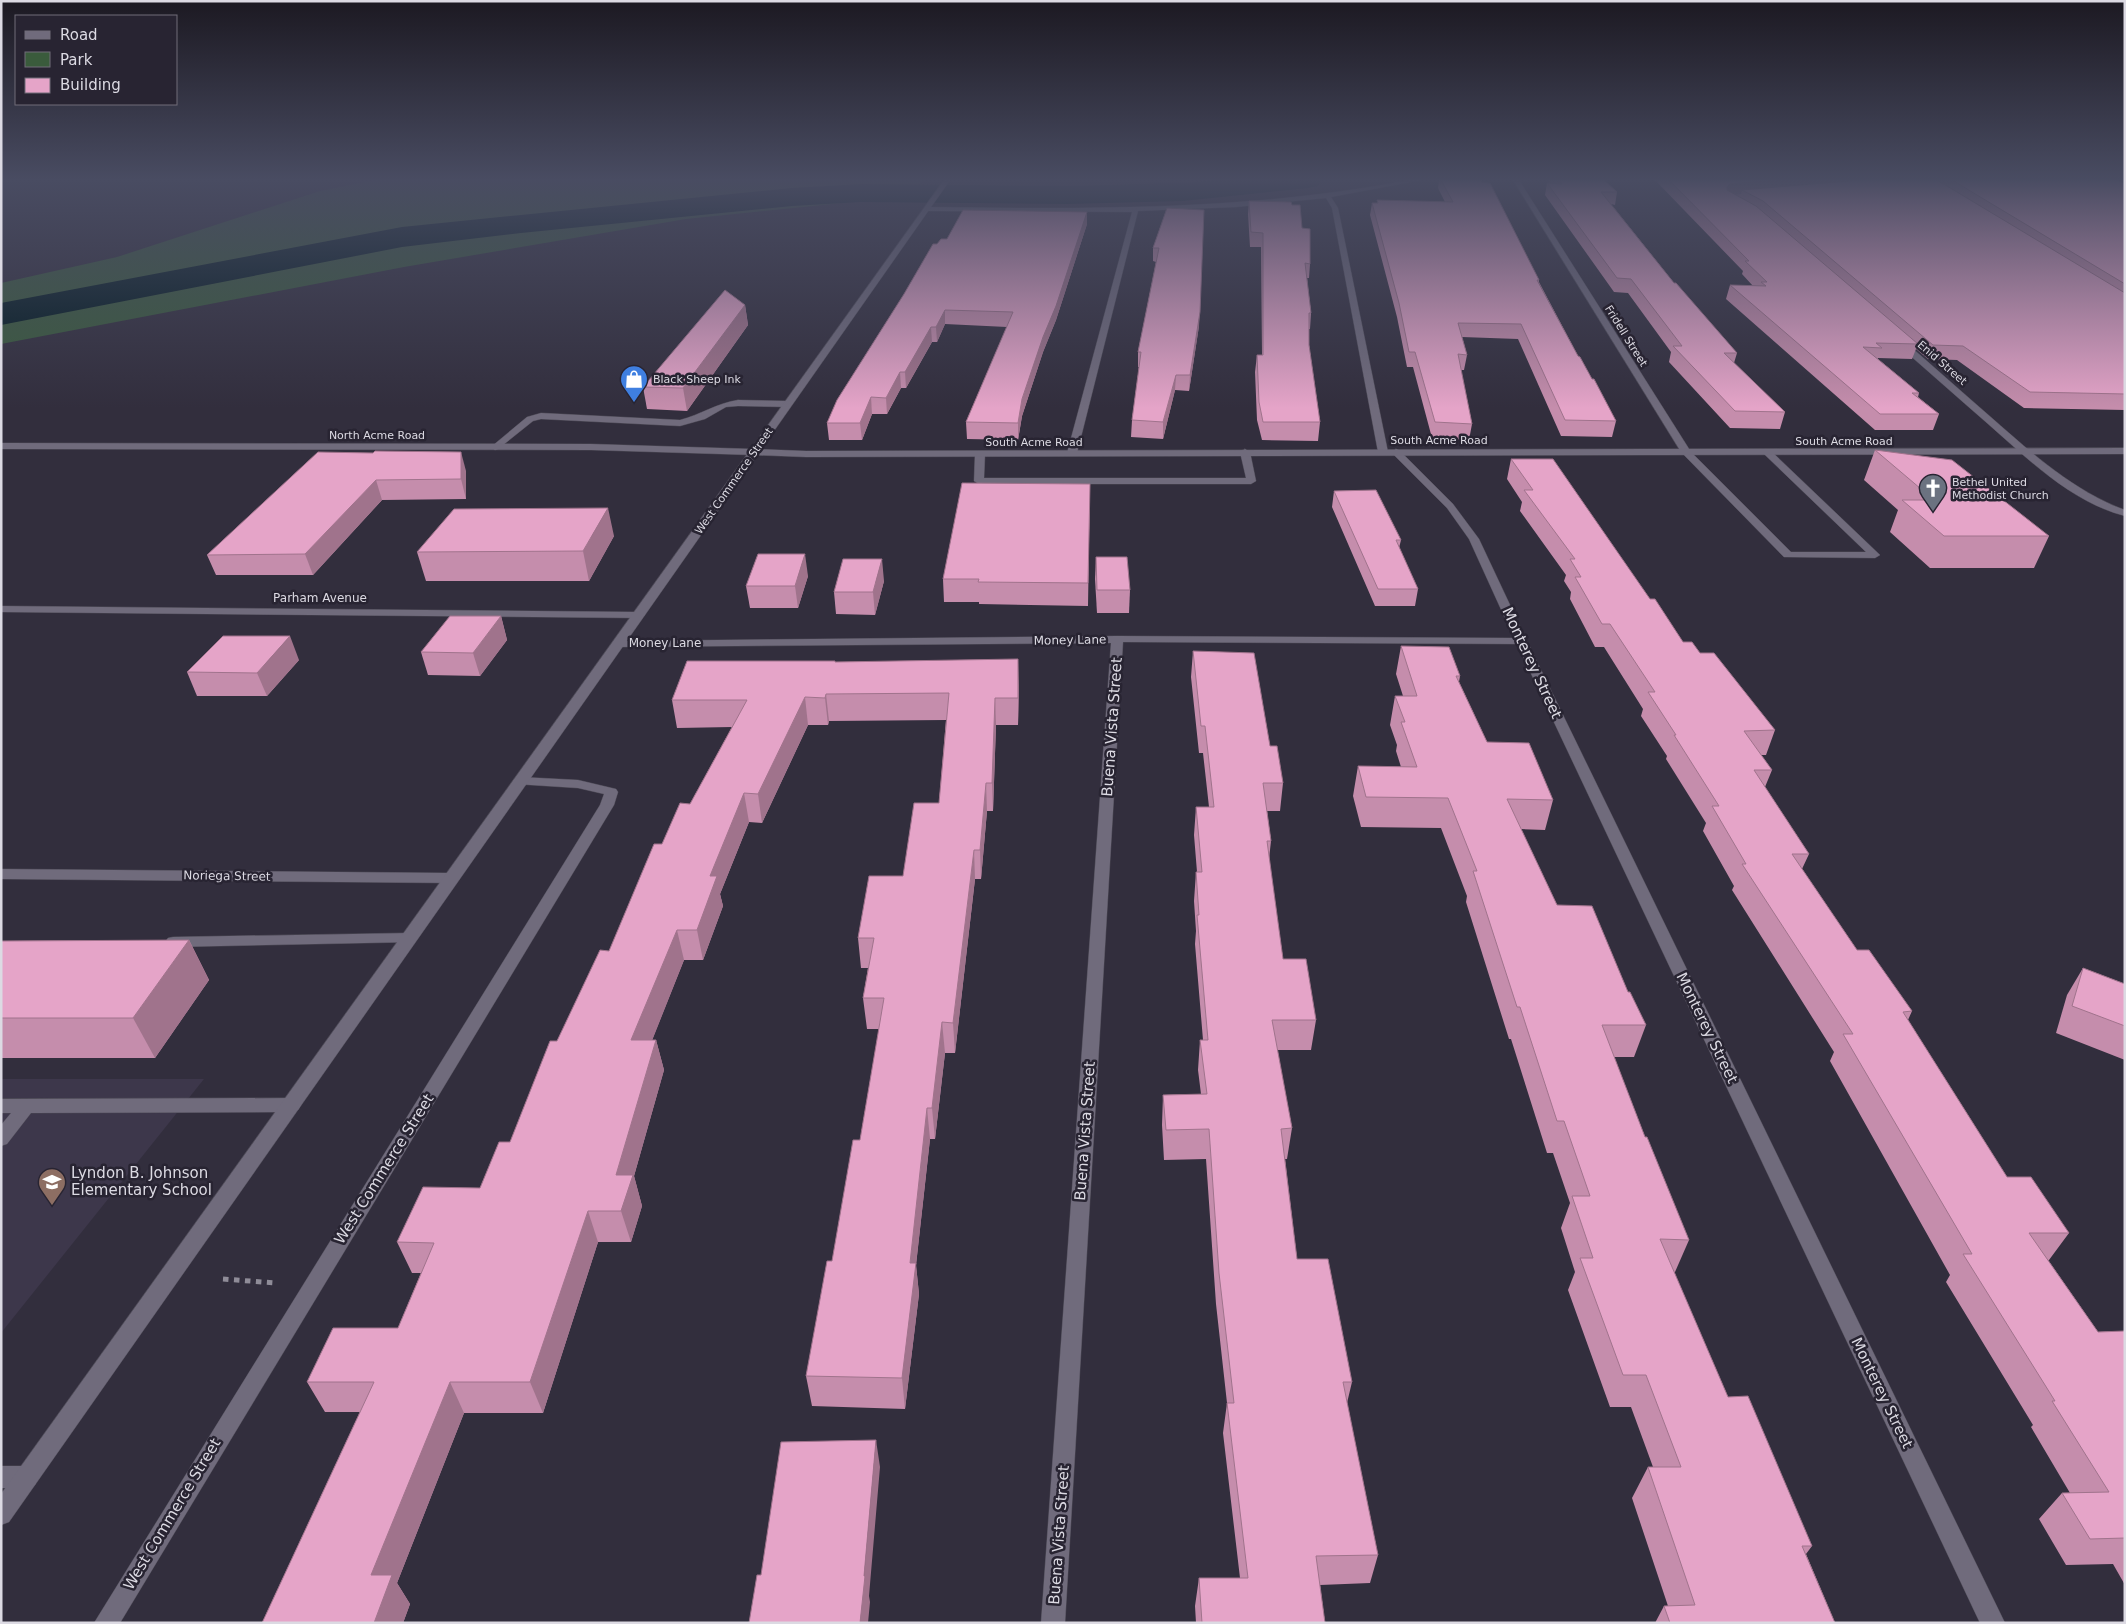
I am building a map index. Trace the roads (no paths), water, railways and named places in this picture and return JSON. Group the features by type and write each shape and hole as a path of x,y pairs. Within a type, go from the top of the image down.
{"street":[{"name":"West Commerce Street","path":"1,1514 520,781 620,644 753,452 894,256"},
{"path":"1072,454 1124,256"},
{"path":"1346,256 1389,452"},
{"name":"Fridell Street","path":"1563,256 1686,452 1788,555 1875,555 1767,452"},
{"name":"Enid Street","path":"1897,340 2024,451 2073,489 2100,504 2125,514"},
{"path":"495,447 530,419 541,416 680,423 702,417 724,405 738,403 788,404"},
{"name":"North Acme Road","path":"1,446 591,447 753,452"},
{"name":"South Acme Road","path":"753,452 806,454 1072,454 1245,452 2125,451"},
{"path":"980,454 979,481 1252,481 1245,452"},
{"name":"Monterey Street","path":"1389,452 1450,506 1474,539 1521,641 1992,1623"},
{"name":"Parham Avenue","path":"1,609 639,615"},
{"name":"Money Lane","path":"620,644 1117,639 1521,641"},
{"name":"Buena Vista Street","path":"1053,1623 1117,639"},
{"name":"West Commerce Street","path":"106,1623 598,820 611,792 600,787 584,785 520,781"},
{"name":"Noriega Street","path":"1,874 452,878"},
{"path":"158,942 409,938"},
{"path":"1,1106 292,1105"},
{"path":"1,1139 26,1106"},
{"path":"1,1477 28,1477"}],"waterway":[{"path":"1,314 304,256"}],"place":[{"name":"Black Sheep Ink","path":"634,403"},
{"name":"Bethel United Methodist Church","path":"1933,512"},
{"name":"Lyndon B. Johnson Elementary School","path":"52,1206"}]}
